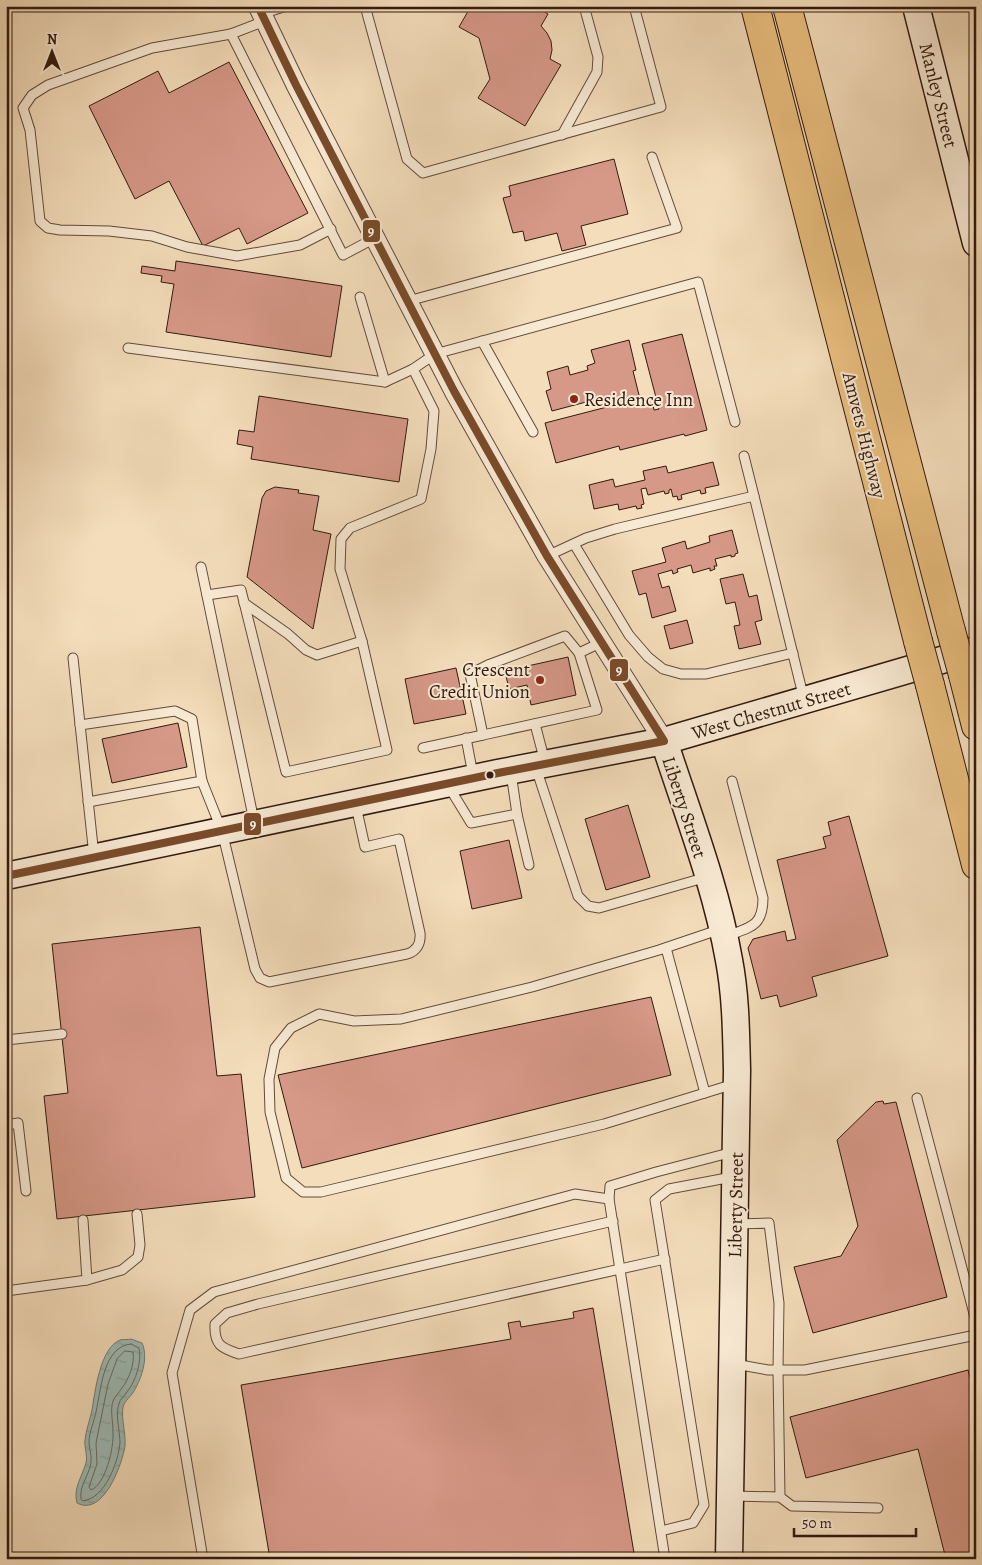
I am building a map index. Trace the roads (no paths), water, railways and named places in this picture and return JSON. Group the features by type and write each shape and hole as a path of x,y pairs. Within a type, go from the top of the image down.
{"highway":[{"name":"Amvets Highway","path":"755,6 976,865"},
{"name":"Amvets Highway","path":"787,6 976,726"}],"main road":[{"name":"Manley Street","path":"916,6 964,181 976,243"},
{"name":"West Chestnut Street","path":"6,876 510,770 664,740 976,650"},
{"name":"Liberty Street","path":"664,740 708,877 723,933 732,976 736,1012 737,1084 729,1559"}],"street":[{"name":"Liberty Street","path":"261,14 454,391 547,556 664,740"}],"lane":[{"path":"287,6 261,14 231,34 152,48 48,85 32,95 23,108 30,130 40,221 48,228 109,231 152,236 187,248 237,256 300,245 331,230"},
{"path":"365,6 407,159 423,173 661,107 634,6"},
{"path":"562,134 596,72 598,57 584,6"},
{"path":"231,34 343,255 376,238"},
{"path":"408,301 677,228 652,157"},
{"path":"128,348 386,382 413,369 435,354 698,282 735,422"},
{"path":"360,297 386,382"},
{"path":"482,341 534,432"},
{"path":"207,595 241,590 286,772 387,750 362,642 340,569 341,539 350,528 421,499 431,449 434,411 413,369"},
{"path":"744,456 804,700"},
{"path":"547,556 615,528 754,496"},
{"path":"574,544 630,635 648,657 663,669 680,674 706,674 793,654"},
{"path":"201,567 255,824"},
{"path":"244,603 288,634 306,650 316,655 362,642"},
{"path":"423,748 597,710 579,654 565,636 470,674 483,734"},
{"path":"579,654 602,642"},
{"path":"73,658 94,857"},
{"path":"80,725 175,710 192,719 202,781 222,831 255,969 263,980 269,982 410,953 418,946 420,937 400,839 365,847 356,803"},
{"path":"535,724 540,765 578,896 588,906 599,908 708,877"},
{"path":"466,738 473,778"},
{"path":"510,770 517,814 529,866"},
{"path":"88,802 202,781"},
{"path":"732,781 763,898 763,913 754,925 666,948 532,988 401,1019 354,1021 319,1014 291,1028 275,1048 268,1079 270,1112 286,1178 303,1192 321,1192 604,1124 737,1084"},
{"path":"448,784 471,823 517,814"},
{"path":"666,948 704,1093"},
{"path":"6,1040 62,1034"},
{"path":"917,1098 976,1321"},
{"path":"6,1124 18,1123 26,1191"},
{"path":"665,1559 609,1199 610,1186 656,1172 735,1164"},
{"path":"661,1531 693,1523 704,1505 655,1200 669,1189 735,1164"},
{"path":"203,1559 172,1373 190,1310 214,1292 575,1194 609,1199"},
{"path":"6,1291 87,1280 122,1270 138,1257 140,1245 137,1214"},
{"path":"83,1220 87,1280"},
{"path":"613,1221 258,1304 228,1313 215,1324 214,1335 222,1348 239,1354 620,1268 665,1260"},
{"path":"734,1224 768,1224 779,1303 780,1497"},
{"path":"732,1364 778,1370 805,1370 976,1335"},
{"path":"730,1496 780,1497 792,1506 878,1508"}],"water":[{"path":"131,1339 142,1343 145,1355 138,1383 123,1407 125,1446 120,1465 110,1487 103,1496 95,1503 86,1505 77,1503 77,1487 86,1460 86,1436 103,1361 113,1345 120,1340"}],"place":[{"name":"Residence Inn","path":"574,399"},
{"name":"Crescent Credit Union","path":"540,680"}]}
